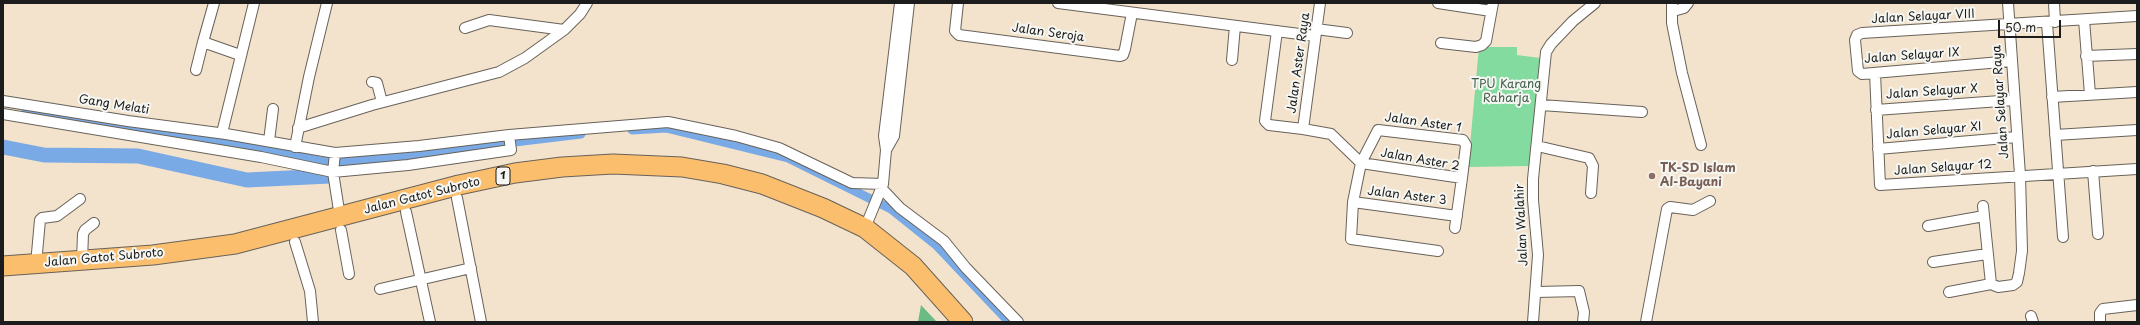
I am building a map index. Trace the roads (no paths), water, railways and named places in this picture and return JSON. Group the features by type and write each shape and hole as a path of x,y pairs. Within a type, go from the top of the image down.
{"highway":[{"name":"Jalan Gatot Subroto","path":"3,278 160,266 235,256 295,242 340,224 459,185 515,173 562,167 613,164 682,167 724,174 762,184 824,208 865,228 913,266 963,322"},
{"name":"Jalan Gatot Subroto","path":"3,266 153,255 235,244 406,212 457,198 543,182 614,177 682,180 728,187 758,194 814,216 857,237 882,254 904,274 948,322"}],"street":[{"path":"196,70 214,3"},
{"path":"222,133 254,3"},
{"path":"295,147 327,3"},
{"path":"298,128 382,102 499,72 525,58 564,30 580,14 588,3"},
{"path":"865,228 882,189 886,150 884,136 900,3"},
{"path":"886,150 894,136 909,3"},
{"name":"Jalan Seroja","path":"958,3 956,31 959,35 1120,56 1123,55 1125,49 1132,12"},
{"path":"1058,3 1105,6 1132,12 1277,31 1347,33"},
{"name":"Jalan Aster Raya","path":"1320,3 1303,130 1331,134 1361,163"},
{"path":"1438,3 1492,7 1486,42 1476,47 1441,43"},
{"name":"Jalan Walahir","path":"1533,322 1537,292 1538,255 1533,200 1545,61 1550,44 1573,21 1595,3"},
{"path":"1688,3 1684,8 1672,7 1672,23 1682,73 1701,145"},
{"name":"Jalan Selayar Raya","path":"1991,284 1998,287 2014,285 2019,273 2022,255 2020,175 2008,3"},
{"path":"2054,3 2051,22 2052,97 2054,135 2064,237"},
{"name":"Jalan Selayar VIII","path":"1862,33 2137,16"},
{"path":"465,28 489,20 564,30"},
{"path":"2084,20 2090,94"},
{"path":"1232,60 1235,26"},
{"path":"1277,31 1266,121 1269,126 1303,130"},
{"name":"Jalan Selayar IX","path":"1862,33 1857,35 1854,40 1858,71 1862,74 2012,61"},
{"path":"204,42 240,55"},
{"path":"2086,56 2137,54"},
{"path":"1875,73 1878,149"},
{"path":"372,82 376,83 382,102"},
{"path":"2052,97 2137,92"},
{"name":"Jalan Selayar X","path":"1876,110 2014,100"},
{"name":"Gang Melati","path":"3,101 11,110 128,122 185,136 222,133 268,141 295,147 334,163"},
{"path":"1541,105 1642,112"},
{"path":"268,141 273,109"},
{"path":"11,110 185,136 334,163 408,165 512,149 509,137"},
{"path":"334,163 419,146 668,122 736,136 779,148 852,183 882,189 900,208 944,241 966,268 1018,322"},
{"name":"Jalan Aster 1","path":"1361,163 1378,130 1463,140 1466,145 1462,178"},
{"path":"2054,135 2137,130"},
{"name":"Jalan Selayar XI","path":"1878,149 2017,137"},
{"path":"1537,146 1589,158 1593,166 1591,193"},
{"name":"Jalan Selayar 12","path":"1878,149 1880,185 2020,175"},
{"path":"334,163 340,224 349,274"},
{"path":"1361,163 1353,202 1350,237 1353,240 1438,251"},
{"name":"Jalan Aster 2","path":"1361,163 1462,178 1455,228"},
{"path":"2020,175 2137,169"},
{"path":"2093,172 2098,234"},
{"path":"457,198 481,322"},
{"path":"36,264 40,220 42,218 57,216 80,199"},
{"path":"1646,322 1667,209 1670,207 1693,210 1710,201"},
{"name":"Jalan Aster 3","path":"1353,202 1457,216"},
{"path":"1928,226 1983,211 1991,284 1949,292"},
{"path":"406,212 430,322"},
{"path":"82,260 83,234 85,230 94,223"},
{"path":"295,242 310,291 313,322"},
{"path":"1934,262 1987,254"},
{"path":"380,289 471,268"},
{"path":"1537,292 1579,291 1584,312 1583,322"},
{"path":"2100,322 2100,313 2103,309 2137,305"}],"waterway":[{"path":"26,110 211,140 326,162 349,162 581,134"},
{"path":"632,130 666,128 788,158 891,209 936,245 1009,322"},
{"path":"3,147 44,155 138,156 247,180 330,176"}],"place":[{"name":"TK-SD Islam Al-Bayani","path":"1652,176"}],"park label":[{"name":"TPU Karang Raharja","path":"1506,92"}]}
